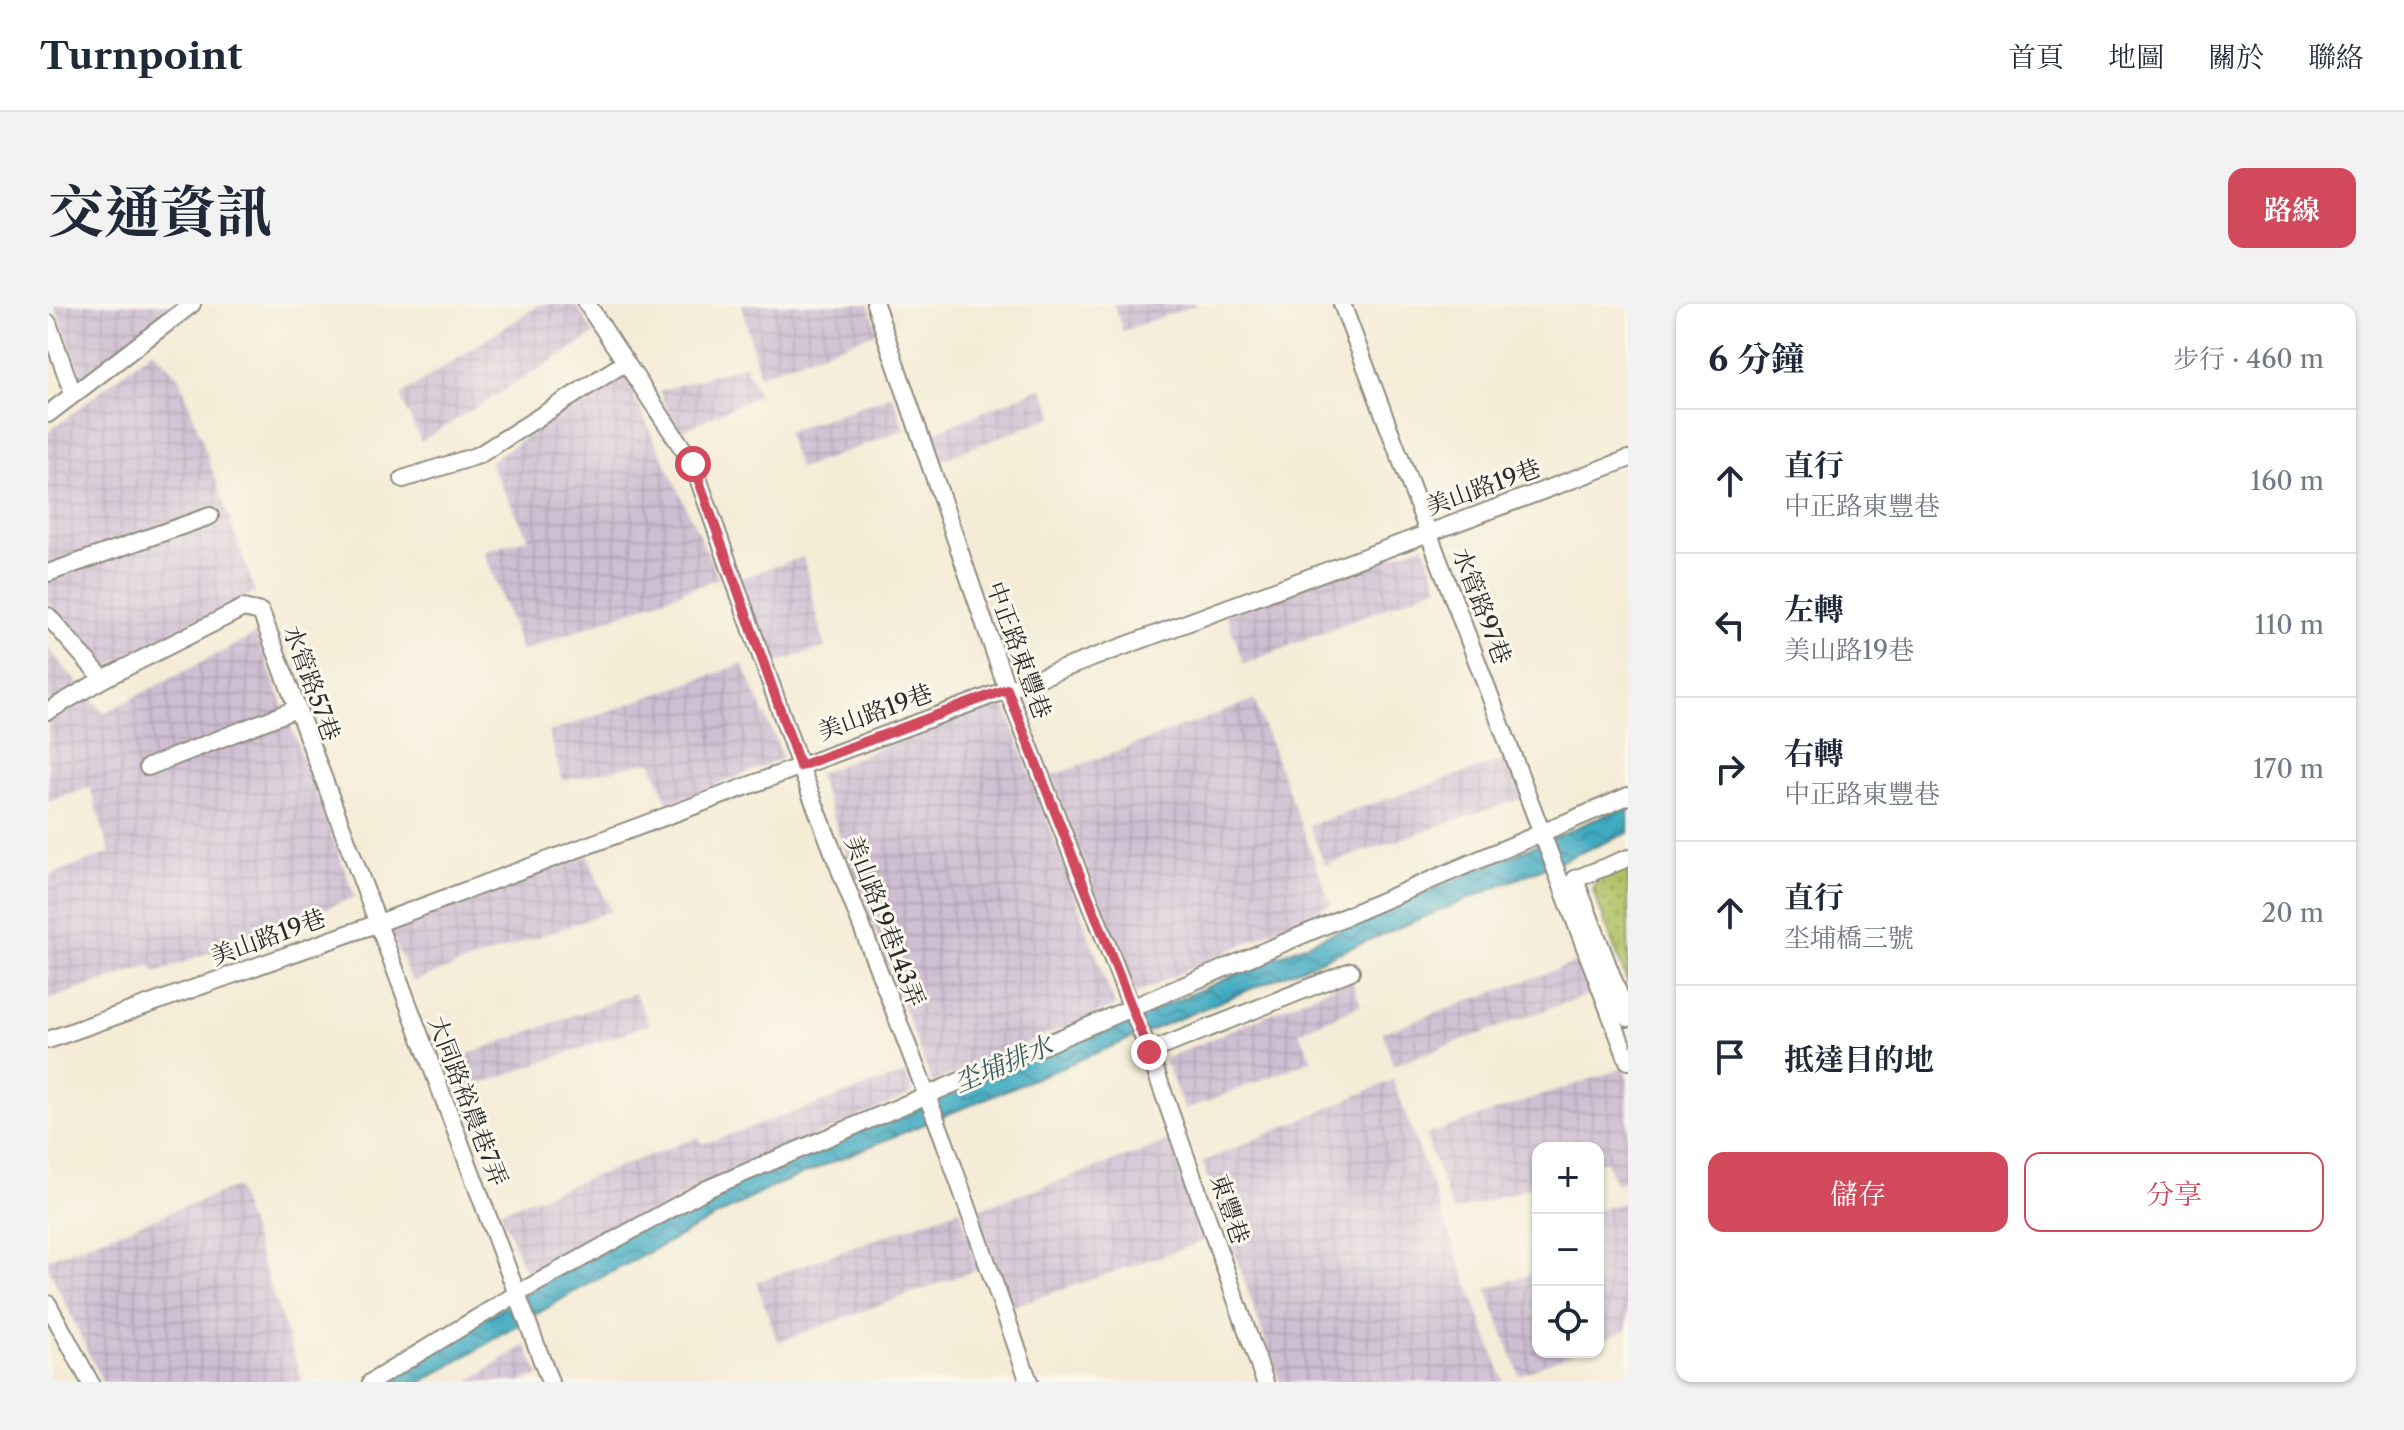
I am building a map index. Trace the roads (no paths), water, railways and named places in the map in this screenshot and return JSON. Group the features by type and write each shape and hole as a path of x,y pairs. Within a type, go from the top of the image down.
{"street":[{"path":"48,414 192,304"},
{"path":"587,304 693,464 800,766"},
{"name":"中正路東豐巷","path":"875,304 1007,689 1149,1052"},
{"name":"水管路97巷","path":"1342,304 1544,832 1569,880"},
{"path":"48,323 73,394"},
{"path":"403,479 479,455 626,362"},
{"name":"美山路19巷","path":"48,1040 376,924 1628,459"},
{"path":"48,573 210,516"},
{"name":"水管路57巷","path":"48,711 103,679 243,608 261,612 376,924"},
{"path":"48,616 103,679"},
{"path":"148,767 296,709"},
{"name":"美山路19巷143弄","path":"800,766 944,1140 1029,1382"},
{"path":"371,1382 515,1295 707,1189 1628,796"},
{"path":"1569,880 1628,858"},
{"path":"1569,880 1628,1018"},
{"path":"1569,880 1628,1061"},
{"name":"大同路裕農巷7弄","path":"376,924 550,1382"},
{"path":"1149,1052 1351,971"},
{"name":"東豐巷","path":"1149,1052 1265,1382"},
{"path":"48,1304 90,1382"}],"water":[{"path":"1628,805 1628,833 772,1187 574,1292 423,1382 376,1382 663,1212 885,1113 1140,1016"}],"water label":[{"name":"坔埔排水","path":"1003,1064"}]}
